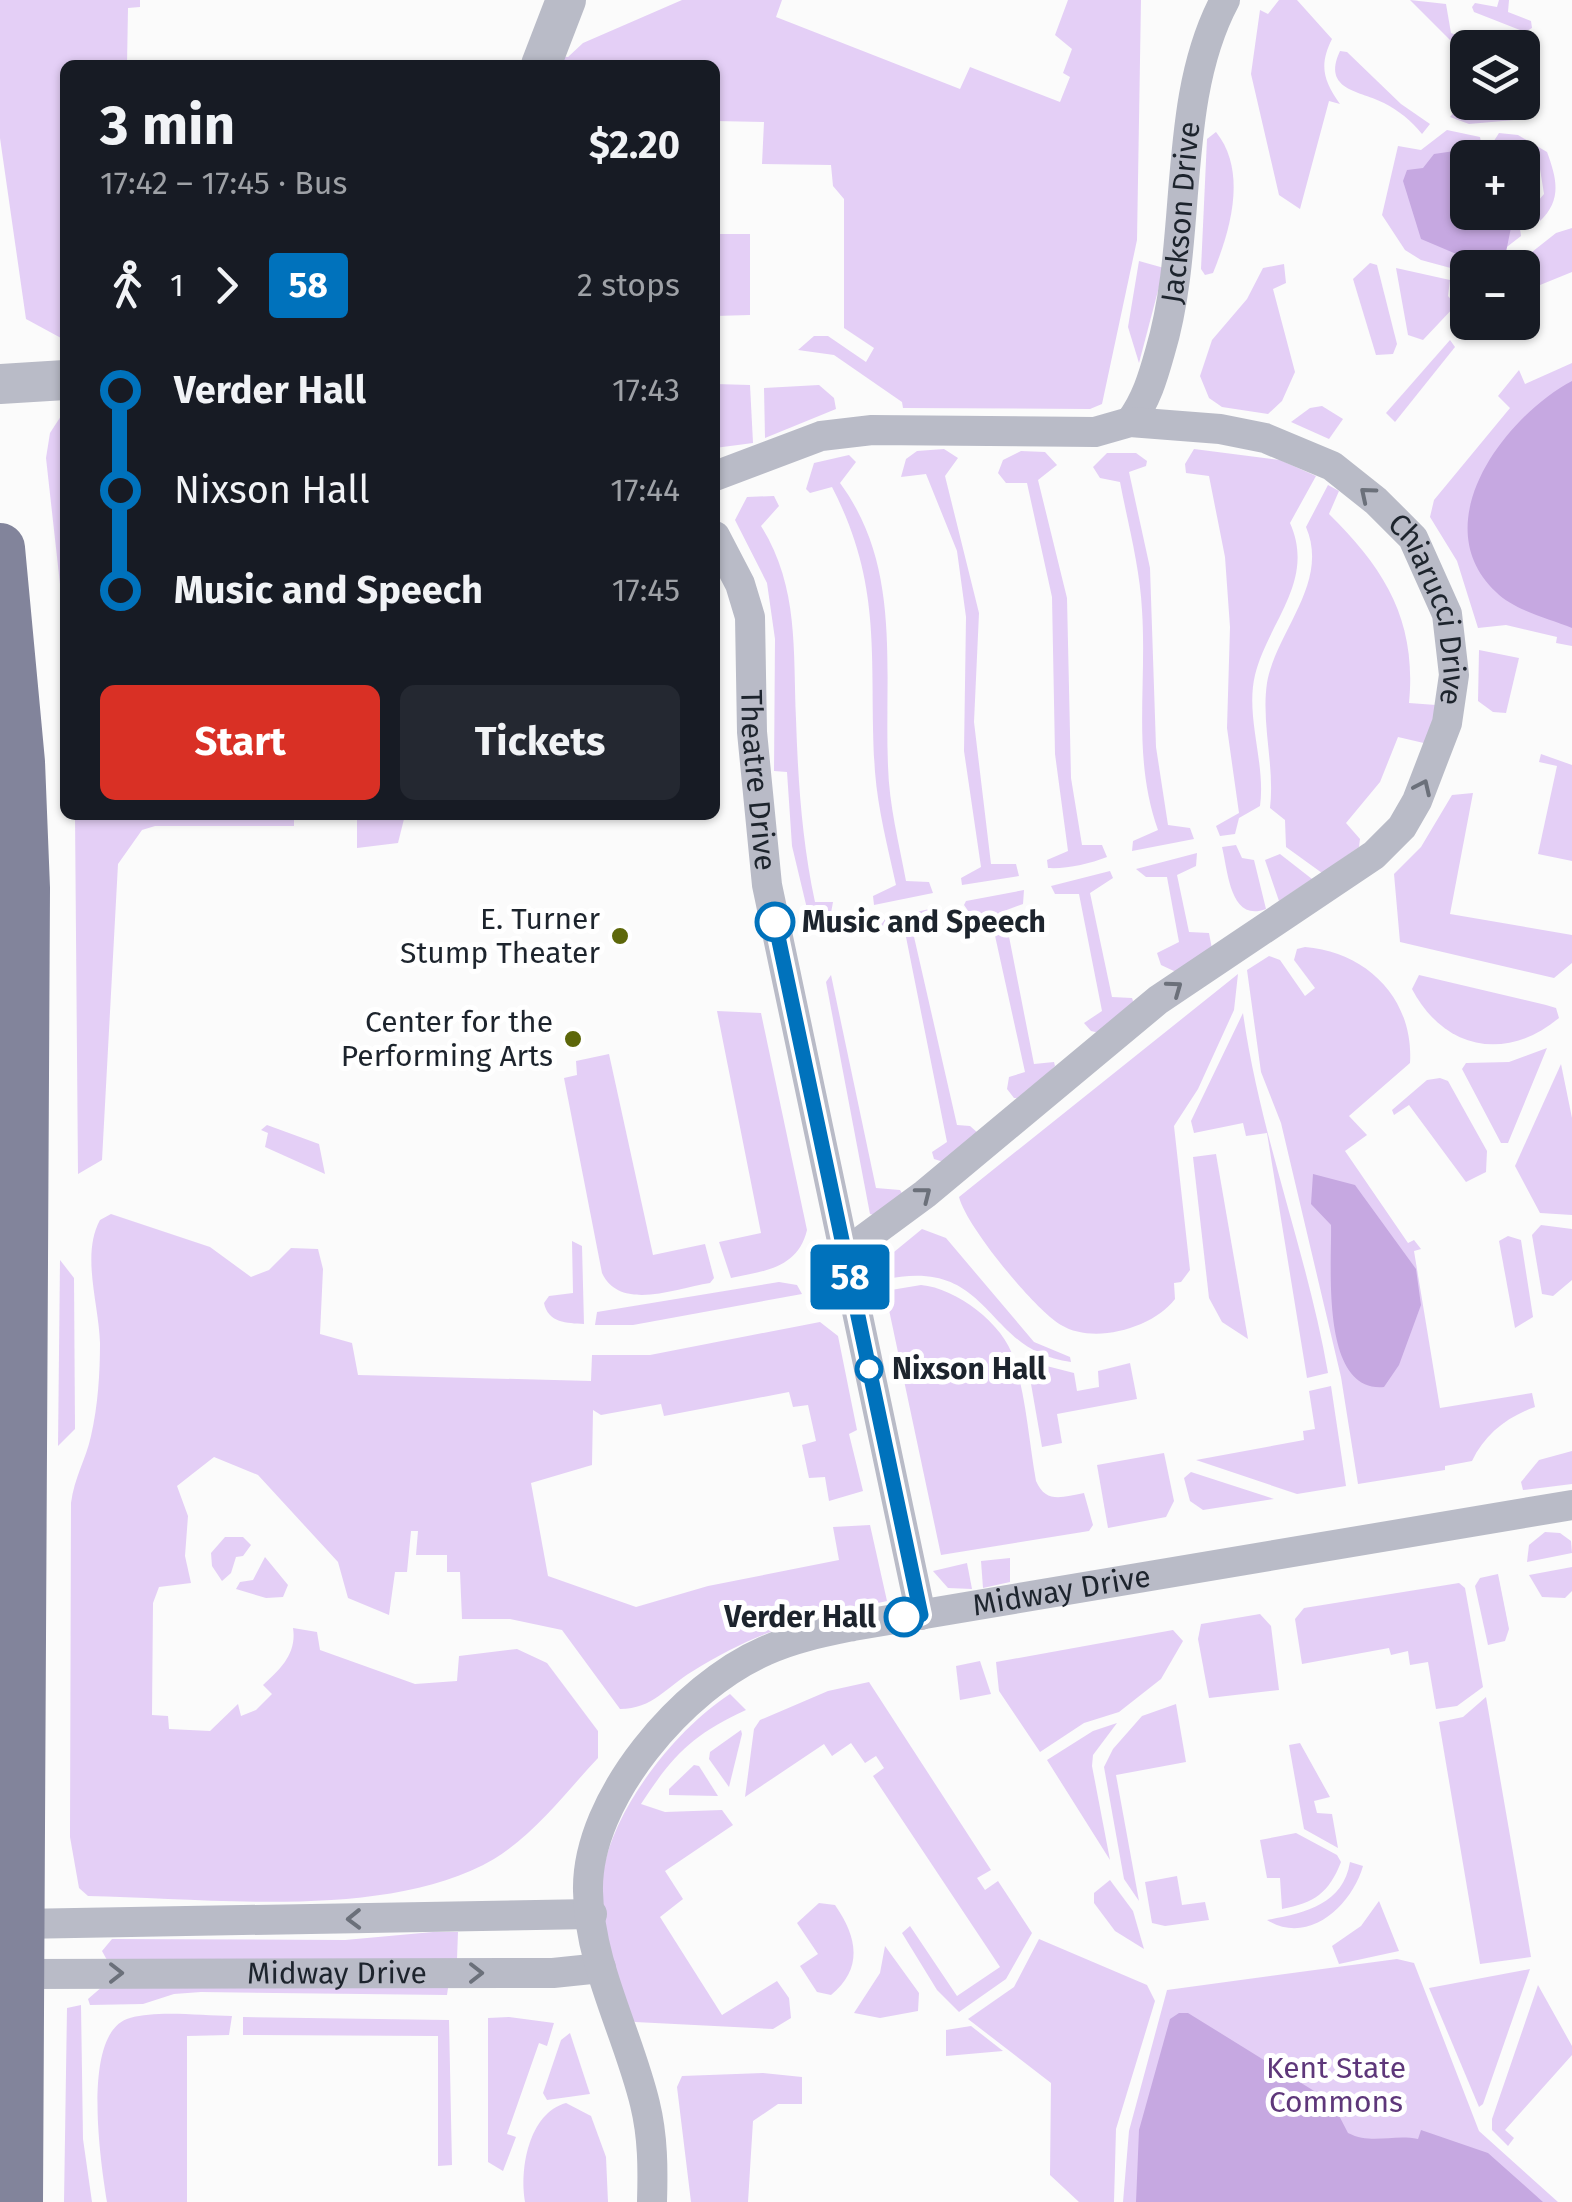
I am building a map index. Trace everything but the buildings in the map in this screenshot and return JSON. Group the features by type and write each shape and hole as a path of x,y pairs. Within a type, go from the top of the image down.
{"main road":[{"path":"0,548 20,762 25,888 12,1134 10,1722 19,1924 12,2198"}],"street":[{"path":"543,60 566,0"},
{"name":"Jackson Drive","path":"1130,422 1153,375 1172,308 1196,86 1209,36 1225,0"},
{"path":"0,384 60,380"},
{"name":"Chiarucci Drive","path":"720,474 821,436 872,430 1096,432 1130,422 1220,429 1265,438 1332,466 1413,538 1438,589 1452,641 1450,704 1431,772 1402,826 1374,855 1332,887 1238,942 1158,1000 925,1194 845,1252"},
{"name":"Theatre Drive","path":"720,546 740,584 750,617 753,750 768,885 921,1615"},
{"name":"Midway Drive","path":"19,1974 553,1973 601,1968 588,1892 591,1856 606,1816 630,1771 664,1724 725,1674 764,1651 809,1636 921,1615 1572,1506"},
{"name":"Midway Drive","path":"19,1924 592,1914"},
{"path":"601,1968 645,2104 654,2156 652,2202"}],"green space":[{"path":"0,0 140,0 140,7 128,8 127,60 60,60 60,337 26,319 0,138"},
{"path":"682,0 782,0 776,17 960,89 970,67 1060,102 1070,77 1063,73 1072,49 1055,35 1068,0 1141,0 1137,240 1102,404 1090,409 903,408 902,402 834,355 798,350 814,336 828,336 866,362 874,348 844,328 844,199 833,186 831,165 762,164 764,122 720,121 720,60 558,60 559,56 568,57 583,43"},
{"path":"1279,0 1297,0 1332,39 1325,57 1325,72 1340,104 1329,101 1300,209 1279,195 1251,74 1260,10 1268,14"},
{"path":"1410,0 1446,4 1450,40"},
{"path":"1499,0 1509,0 1508,12 1531,21 1532,28 1520,30 1474,12 1472,7 1475,3 1497,7"},
{"path":"1340,51 1347,52 1401,104 1430,124 1422,134 1395,109 1340,82 1336,64"},
{"path":"1458,120 1514,120 1469,124"},
{"path":"1447,130 1480,137 1481,140 1450,140 1450,230 1520,230 1521,236 1503,250 1450,250 1450,268 1421,260 1405,250 1382,215 1398,146 1421,150"},
{"path":"1216,132 1231,165 1233,202 1213,273 1205,275 1201,269 1207,139"},
{"path":"1499,133 1527,140 1494,140"},
{"path":"1540,148 1547,152 1553,171 1555,197 1540,221 1540,199 1544,194"},
{"path":"1572,228 1572,272 1540,285 1540,250 1534,250 1556,233"},
{"path":"720,234 750,234 750,315 720,316"},
{"path":"1139,261 1164,268 1139,363 1128,327"},
{"path":"1370,263 1377,265 1397,344 1393,354 1376,355 1353,279"},
{"path":"1284,264 1286,283 1273,289 1295,372 1282,401 1268,414 1222,407 1209,398 1200,376 1212,340 1247,299 1263,268"},
{"path":"1396,268 1450,280 1450,311 1423,340 1408,335"},
{"path":"1450,340 1455,347 1395,422 1386,413"},
{"path":"1572,363 1572,646 1556,643 1557,637 1506,625 1478,628 1457,561 1430,517 1434,500 1510,408 1498,396 1519,370 1525,384"},
{"path":"720,384 750,385 753,443 720,447"},
{"path":"819,385 834,398 836,409 765,438 764,388"},
{"path":"1322,406 1343,419 1329,439 1291,422 1310,408"},
{"path":"60,418 60,584 46,458 50,433"},
{"path":"944,449 958,458 945,476 979,613 974,722 991,864 1016,864 1019,876 962,885 961,878 981,867 964,751 966,617 957,551 926,474 901,477 906,459 917,451"},
{"path":"1194,449 1280,460 1316,476 1290,523 1296,544 1294,583 1255,675 1252,707 1260,806 1239,818 1235,834 1220,836 1216,826 1239,813 1227,728 1230,627 1225,557 1209,476 1186,473 1185,464"},
{"path":"1021,451 1045,452 1057,465 1038,480 1067,598 1071,778 1082,845 1102,845 1107,857 1063,868 1048,868 1047,860 1068,851 1055,754 1052,597 1027,483 1006,483 998,473 1003,460"},
{"path":"1107,453 1136,453 1147,461 1146,466 1129,472 1150,568 1156,747 1168,825 1190,828 1194,839 1132,851 1133,841 1158,830 1145,776 1143,638 1136,562 1120,482 1100,478 1093,467"},
{"path":"849,455 856,462 840,483 860,515 873,549 886,619 889,781 897,838 906,881 929,882 933,893 874,905 873,896 896,885 875,772 867,593 849,524 832,487 810,493 806,489 814,463"},
{"path":"1328,485 1339,491 1329,514 1381,576 1402,622 1408,647 1409,703 1436,705 1428,744 1398,737 1380,782 1346,823 1360,839 1359,847 1322,873 1286,847 1285,820 1270,808 1266,698 1272,664 1307,587 1312,548 1306,527"},
{"path":"774,496 779,506 761,526 782,572 792,620 798,765 807,856 815,902 833,902 831,913 809,917 792,846 787,772 774,771 775,639 767,583 735,520 747,497"},
{"path":"1479,650 1519,658 1506,713 1493,712 1478,701"},
{"path":"1541,754 1572,765 1572,861 1538,854 1557,766 1539,762"},
{"path":"1473,793 1450,914 1572,935 1572,963 1554,978 1400,942 1394,874 1421,847 1452,795"},
{"path":"75,820 294,820 294,826 155,826 142,830 118,864 102,1160 78,1174"},
{"path":"357,820 404,820 398,843 357,848"},
{"path":"1236,845 1242,858 1254,860 1266,909 1245,909 1233,892 1222,847"},
{"path":"1197,853 1196,866 1177,875 1189,932 1209,933 1212,949 1176,972 1161,965 1157,953 1179,942 1167,877 1146,877 1136,869"},
{"path":"1280,854 1312,879 1279,901 1265,860"},
{"path":"1110,871 1113,878 1090,893 1112,997 1132,998 1136,1010 1109,1035 1091,1031 1084,1023 1102,1011 1079,894 1055,894 1051,886"},
{"path":"1024,890 1023,904 1004,911 1034,1064 1054,1062 1055,1066 1022,1098 1014,1098 1007,1089 1009,1077 1025,1072 990,913 971,915 964,905 966,901"},
{"path":"938,907 935,920 912,928 957,1125 970,1126 979,1134 950,1164 934,1159 932,1152 947,1142 905,932 880,930 877,921"},
{"path":"1305,947 1348,958 1367,969 1395,999 1404,1019 1410,1063 1349,1116 1367,1135 1345,1151 1408,1243 1414,1240 1421,1249 1414,1251 1440,1408 1532,1393 1535,1407 1498,1428 1472,1461 1445,1466 1445,1470 1358,1484 1341,1377 1281,1123 1261,1072 1247,970 1269,956 1280,960 1305,996 1315,988 1294,960 1297,949"},
{"path":"1238,974 1234,1010 1198,1089 1174,1126 1190,1270 1181,1282 1174,1283 1175,1299 1138,1325 1090,1333 1061,1325 1035,1303 1003,1266 974,1227 959,1197"},
{"path":"831,975 876,1188 900,1190 903,1195 877,1216 870,1214 826,982"},
{"path":"1419,975 1556,1008 1559,1018 1518,1041 1478,1043 1459,1037 1425,1010 1412,989"},
{"path":"717,1011 761,1013 807,1230 803,1243 788,1260 768,1270 731,1278 719,1242 761,1233"},
{"path":"1243,1013 1260,1104 1328,1373 1307,1378 1267,1133 1246,1136 1243,1123 1194,1133 1191,1121"},
{"path":"1547,1048 1508,1143 1501,1143 1462,1069 1466,1063 1509,1062"},
{"path":"609,1054 653,1255 705,1244 714,1278 710,1283 635,1295 610,1285 602,1273 564,1078 577,1075 576,1061"},
{"path":"1561,1064 1572,1118 1572,1215 1540,1213 1515,1166"},
{"path":"1427,1080 1448,1081 1487,1151 1486,1172 1466,1182 1409,1105 1394,1115 1392,1110"},
{"path":"267,1125 319,1144 325,1174 265,1147 268,1133 261,1130"},
{"path":"1216,1154 1248,1339 1222,1322 1209,1298 1193,1157"},
{"path":"111,1214 210,1247 251,1277 269,1270 291,1248 318,1249 323,1269 320,1334 352,1343 358,1375 591,1381 592,1355 650,1355 820,1322 838,1336 857,1430 849,1434 863,1491 829,1501 825,1477 809,1478 802,1445 816,1441 808,1405 793,1407 789,1392 664,1416 661,1404 601,1415 593,1410 592,1465 531,1483 548,1576 636,1607 708,1586 839,1560 833,1527 870,1525 887,1601 810,1619 764,1635 717,1657 650,1701 620,1709 562,1630 510,1619 462,1619 460,1572 447,1572 447,1555 416,1555 418,1531 411,1531 407,1572 395,1572 389,1615 348,1598 338,1562 258,1475 214,1457 177,1486 188,1516 185,1556 191,1583 159,1587 153,1603 152,1715 168,1716 169,1729 210,1731 238,1704 241,1716 256,1710 272,1694 263,1685 290,1653 293,1628 317,1632 320,1650 415,1684 457,1681 459,1656 517,1649 547,1663 598,1731 598,1758 509,1849 451,1878 403,1891 351,1898 242,1902 88,1896 79,1888 70,1837 71,1503 91,1436 98,1390 100,1343 92,1248 100,1220"},
{"path":"1541,1225 1572,1229 1572,1280 1553,1296 1542,1294 1532,1235"},
{"path":"922,1229 946,1238 1034,1342 1070,1357 1071,1362 1042,1354 1020,1341 968,1292 947,1281 919,1276 883,1280 883,1261"},
{"path":"1508,1236 1521,1240 1533,1317 1515,1328 1499,1241"},
{"path":"572,1241 582,1246 584,1324 554,1318 544,1303 549,1296 573,1293"},
{"path":"60,1260 74,1278 75,1429 58,1446"},
{"path":"779,1282 797,1285 802,1294 633,1325 595,1325 597,1312"},
{"path":"921,1285 949,1293 977,1310 1009,1346 1024,1404 1036,1481 1050,1496 1084,1493 1093,1525 1089,1531 941,1555 885,1291"},
{"path":"1027,1361 1074,1373 1077,1391 1099,1387 1098,1371 1130,1363 1137,1399 1057,1414 1062,1443 1042,1447"},
{"path":"1331,1386 1346,1486 1297,1494 1196,1460 1304,1440 1303,1431 1315,1429 1309,1391"},
{"path":"1572,1451 1572,1484 1523,1490 1521,1482 1539,1460"},
{"path":"1164,1453 1174,1501 1166,1517 1108,1528 1097,1465"},
{"path":"1191,1472 1274,1499 1203,1510 1190,1501 1184,1478"},
{"path":"1545,1532 1560,1533 1571,1541 1572,1553 1527,1562 1529,1545"},
{"path":"225,1537 243,1537 251,1545 243,1556 236,1557 231,1573 222,1581 212,1566 211,1553"},
{"path":"265,1557 288,1585 283,1597 266,1598 236,1589 240,1582 253,1580"},
{"path":"1010,1558 1010,1582 983,1588 981,1561"},
{"path":"967,1563 972,1589 948,1588 933,1571"},
{"path":"1572,1567 1572,1591 1565,1598 1542,1597 1529,1575"},
{"path":"1498,1574 1509,1629 1505,1641 1488,1645 1475,1586 1480,1578"},
{"path":"1459,1583 1465,1588 1483,1687 1457,1706 1436,1709 1428,1662 1410,1665 1408,1651 1391,1655 1389,1648 1302,1664 1295,1619 1304,1608"},
{"path":"1260,1614 1271,1626 1279,1690 1209,1698 1198,1639 1201,1624"},
{"path":"1173,1630 1183,1641 1161,1679 1119,1712 1084,1723 1040,1752 999,1691 996,1662"},
{"path":"980,1661 991,1694 960,1700 956,1666"},
{"path":"869,1682 991,1870 977,1878 985,1890 998,1881 1032,1933 1006,1979 959,2012 937,1990 902,1933 910,1926 957,1996 1000,1967 873,1776 884,1768 876,1756 865,1763 851,1743 832,1756 824,1744 745,1797 754,1729 760,1720 828,1691"},
{"path":"730,1694 746,1710 711,1728 685,1748 641,1804 665,1812 722,1810 733,1825 665,1871 683,1899 660,1917 722,2015 777,1981 789,1998 791,2018 773,2029 635,2022 618,2010 604,1941 601,1888 609,1847 650,1772 689,1727"},
{"path":"1486,1697 1531,1957 1480,1964 1439,1722 1463,1717"},
{"path":"1176,1704 1186,1762 1116,1775 1139,1901 1124,1879 1104,1767 1113,1749 1142,1716"},
{"path":"1117,1723 1093,1755 1092,1766 1110,1860 1047,1760 1093,1731"},
{"path":"741,1730 729,1787 709,1759 710,1752"},
{"path":"1300,1743 1330,1797 1314,1801 1317,1813 1332,1814 1338,1848 1304,1829 1289,1745"},
{"path":"694,1765 699,1766 718,1796 669,1795 669,1789"},
{"path":"1296,1833 1337,1855 1341,1862 1319,1895 1282,1909 1280,1878 1267,1878 1260,1840"},
{"path":"1350,1862 1363,1866 1357,1881 1327,1917 1298,1928 1267,1920 1320,1905 1339,1888"},
{"path":"1177,1876 1182,1905 1205,1902 1209,1920 1165,1926 1152,1923 1145,1882"},
{"path":"1110,1880 1133,1911 1144,1949 1115,1931 1094,1903 1094,1893"},
{"path":"1379,1901 1399,1951 1339,1964 1332,1946 1361,1926"},
{"path":"819,1903 835,1905 849,1929 854,1953 848,1975 831,1995 817,1992 800,1966 818,1954 797,1923"},
{"path":"458,1932 457,1959 107,1960 102,1951 112,1939 345,1940"},
{"path":"1039,1939 1147,1985 1155,2001 1116,2129 1114,2202 1079,2202 1050,2175 1051,2083 968,2019 1014,1987"},
{"path":"885,1946 919,1993 918,2011 880,2018 854,2013 880,1973"},
{"name":"Kent State Commons","path":"1397,1959 1414,1963 1479,2131 1558,2202 1123,2202 1129,2131 1167,1990"},
{"path":"1530,1969 1483,2104 1479,2107 1429,1988"},
{"path":"449,1981 447,1995 201,1992 174,1994 143,2004 90,2005 88,1999 103,1986"},
{"path":"1538,1985 1572,2046 1572,2055 1505,2130 1514,2138 1508,2146 1492,2130 1492,2119"},
{"path":"81,2005 83,2139 92,2202 64,2202 67,2008"},
{"path":"154,2014 232,2016 229,2035 187,2036 187,2202 107,2202 98,2131 99,2072 104,2047 114,2028 130,2018"},
{"path":"243,2017 449,2020 452,2165 438,2166 438,2036 243,2035"},
{"path":"488,2018 554,2023 547,2046 539,2043 507,2134 516,2137 503,2171 488,2162"},
{"path":"971,2026 1003,2051 946,2056 946,2030"},
{"path":"570,2033 590,2094 547,2100 543,2093 561,2040"},
{"path":"763,2073 802,2077 802,2104 778,2104 753,2121 748,2202 691,2202 677,2087 682,2076"},
{"path":"566,2103 591,2116 606,2157 608,2202 525,2202 529,2144 543,2118"}],"shaded area":[{"path":"1450,152 1450,230 1511,230 1506,250 1450,251 1421,239 1403,181 1407,170 1423,168 1434,154"},
{"path":"1572,381 1572,628 1522,609 1496,592 1476,565 1468,535 1471,504 1482,474 1500,445 1522,419"},
{"path":"1313,1174 1355,1185 1416,1269 1421,1305 1399,1365 1384,1387 1363,1383 1349,1370 1339,1349 1331,1296 1331,1225 1311,1204"},
{"path":"1188,2013 1332,2102 1348,2133 1365,2138 1418,2139 1421,2130 1488,2153 1543,2202 1136,2202 1139,2130 1170,2019"}],"bus line":[{"name":"58","path":"775,922 921,1615 904,1617"}],"place":[{"name":"Music and Speech","path":"775,922"},
{"name":"E. Turner Stump Theater","path":"620,936"},
{"name":"Center for the Performing Arts","path":"573,1039"},
{"name":"Nixson Hall","path":"869,1369"},
{"name":"Verder Hall","path":"904,1617"}]}
